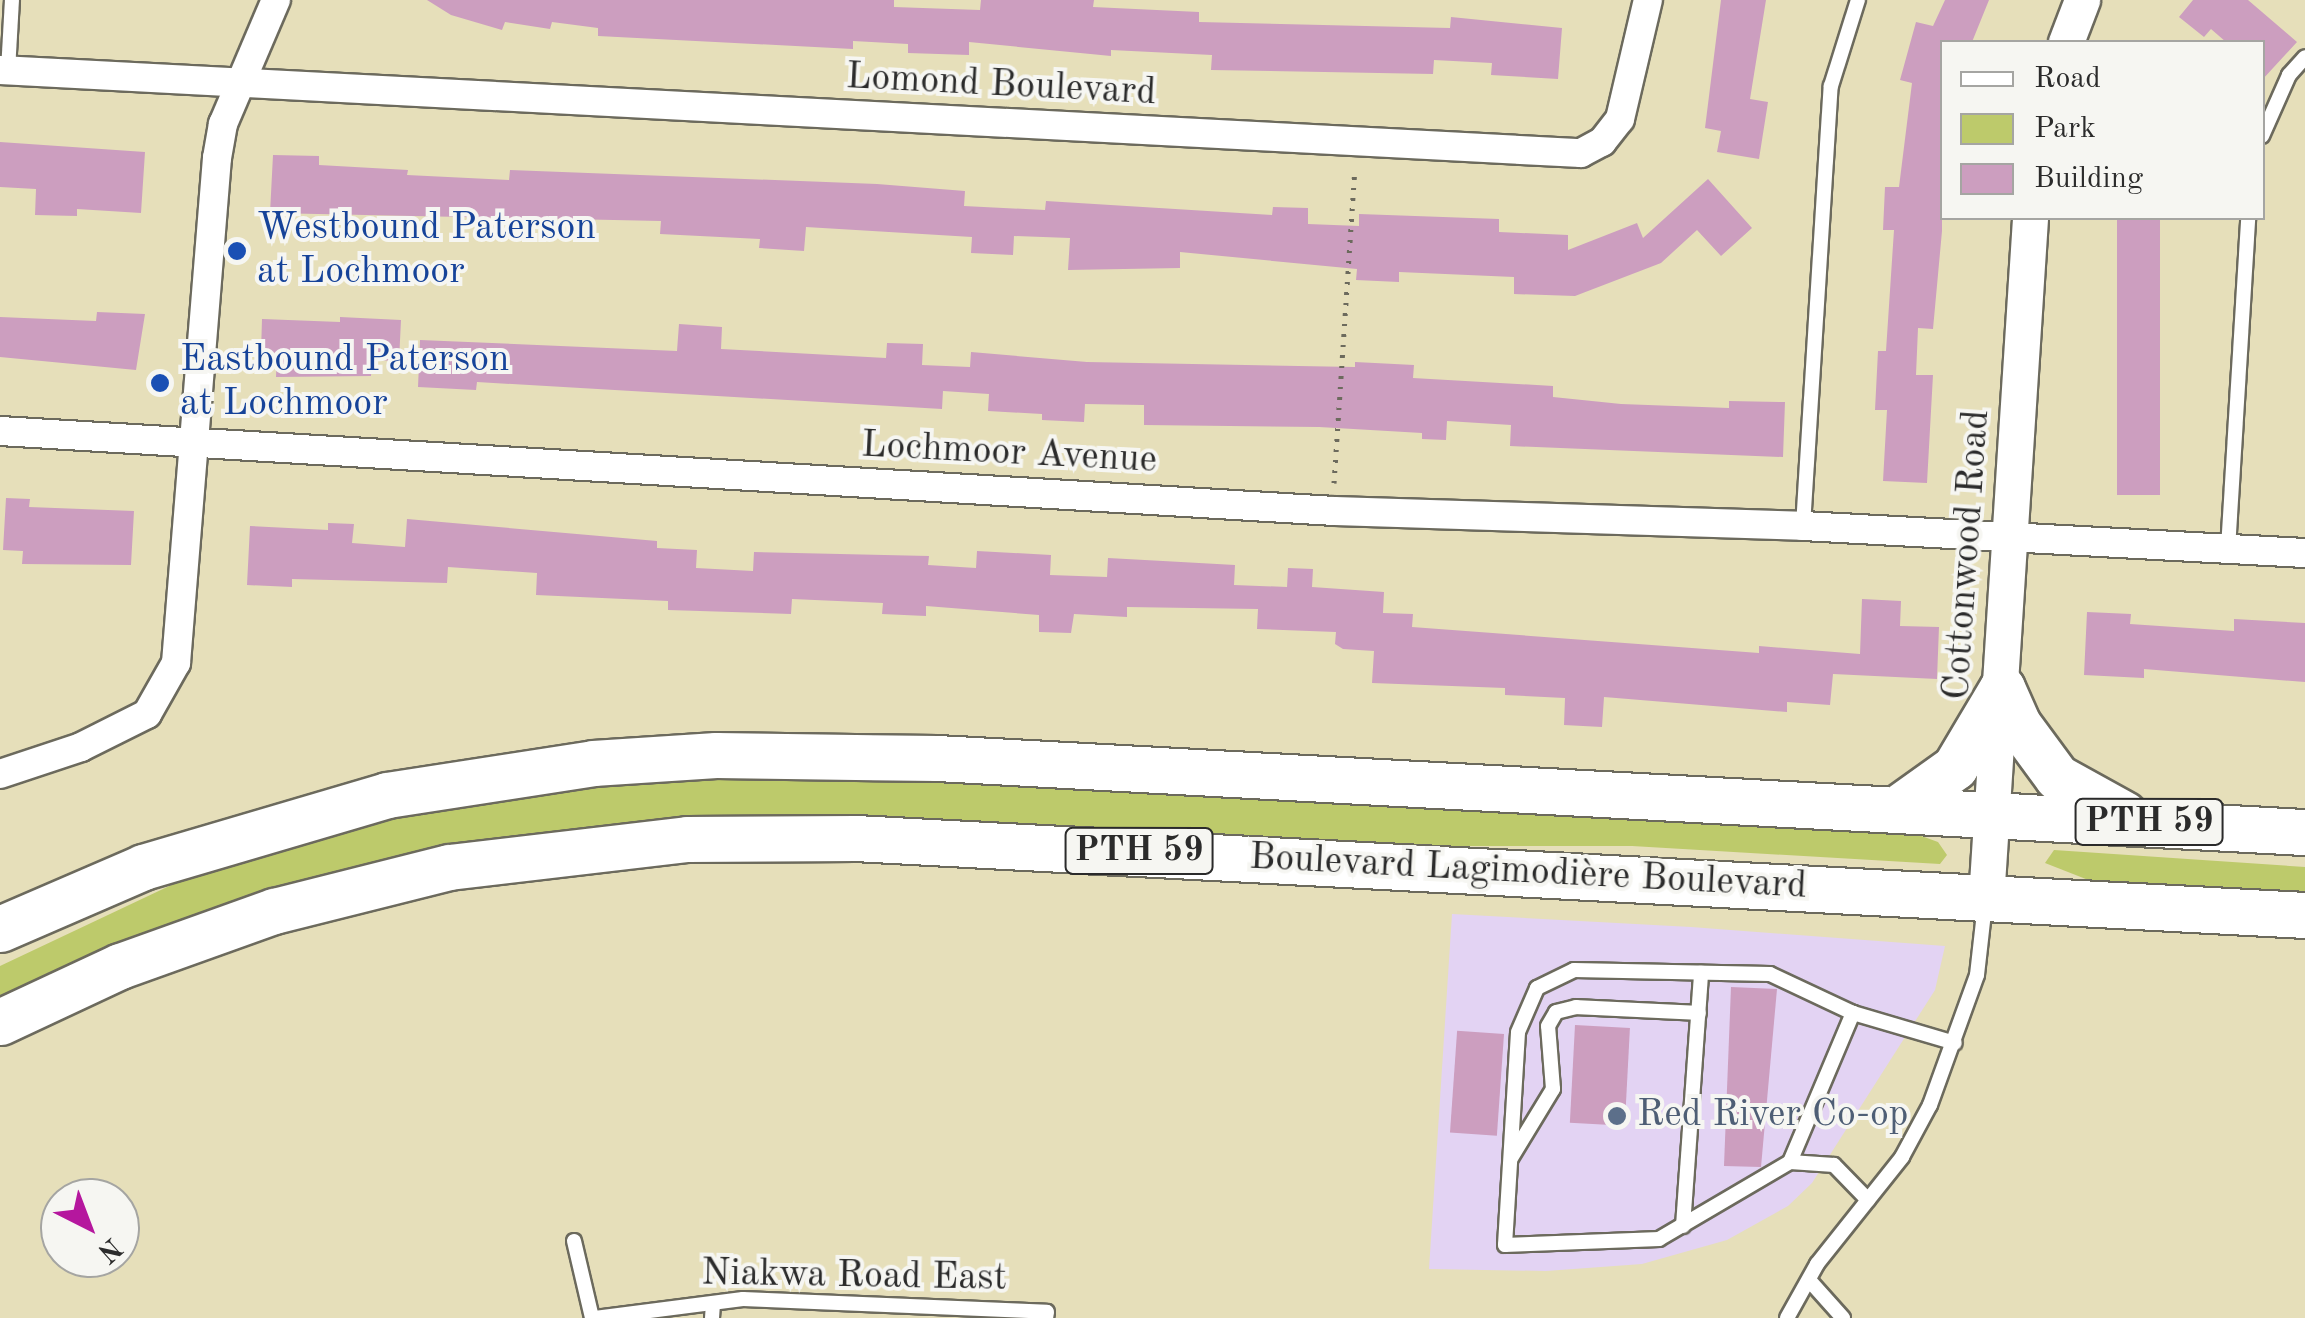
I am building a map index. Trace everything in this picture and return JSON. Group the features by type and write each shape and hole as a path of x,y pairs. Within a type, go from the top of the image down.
{"main road":[{"path":"1895,810 1955,766 2002,688"},
{"path":"2002,688 2018,724 2056,777 2140,822"},
{"name":"PTH 59","path":"0,929 175,856 387,795 559,767 699,756 937,758 2305,832"},
{"name":"Boulevard Lagimodière Boulevard","path":"0,1022 157,952 310,902 449,868 687,839 874,839 2305,915"}],"street":[{"path":"0,774 80,748 146,714 176,663 198,442 217,158 242,80 276,0"},
{"name":"Lomond Boulevard","path":"4,71 242,80 1358,144 1581,153 1602,142 1620,120 1648,0"},
{"path":"2067,40 2082,0"},
{"name":"Cottonwood Road","path":"1986,899 2014,538 2030,220"},
{"name":"Lochmoor Avenue","path":"0,431 1333,511 1803,526 2305,553"}],"lane":[{"path":"4,71 12,0"},
{"path":"1803,526 1831,86 1858,0"},
{"path":"2265,129 2289,76 2305,57"},
{"path":"2228,549 2248,220"},
{"path":"1787,1318 1808,1280 1868,1200 1930,1105 1956,1043 1977,975 1986,899"},
{"path":"1868,1200 1834,1164 1790,1162 1660,1239 1505,1245 1518,1032 1537,988 1574,970 1770,974 1852,1012 1956,1043"},
{"path":"1683,1226 1702,972"},
{"path":"1510,1158 1553,1089 1548,1026 1556,1012 1576,1007 1698,1013"},
{"path":"1790,1162 1852,1012"},
{"path":"574,1241 594,1318"},
{"path":"1808,1280 1843,1318"},
{"name":"Niakwa Road East","path":"594,1318 712,1310 1047,1312 1046,1318"}],"path":[{"path":"1333,511 1358,144"}],"shaded area":[{"path":"1452,914 1945,946 1935,990 1812,1183 1788,1206 1727,1240 1642,1264 1546,1271 1429,1269"}],"green space":[{"path":"834,773 1902,829 1938,842 1947,855 1940,864 1632,846 1345,846 667,822 475,843 0,1001 0,966 237,854 441,804 674,775"},
{"path":"2054,850 2305,867 2305,896 2096,883 2045,863"}],"building":[{"path":"427,0 894,0 894,7 980,10 981,0 1094,0 1093,7 1199,12 1199,22 1450,28 1451,17 1562,28 1558,79 1491,75 1492,63 1434,60 1433,74 1211,70 1212,55 1111,50 1111,56 969,42 969,55 908,53 908,44 853,41 853,49 598,36 598,28 552,22 550,29 505,22 502,30 451,15"},
{"path":"1721,0 1766,0 1750,99 1768,102 1759,159 1717,152 1721,131 1705,128"},
{"path":"1945,0 1989,0 1973,40 1940,40 1942,231 1933,329 1918,328 1916,375 1933,375 1927,483 1883,481 1887,410 1875,410 1878,351 1886,351 1894,230 1883,230 1885,187 1899,187 1912,83 1900,80 1916,22 1933,26"},
{"path":"2193,0 2248,0 2297,42 2265,77 2265,40 2224,40 2211,29 2204,37 2179,17"},
{"path":"0,142 145,152 141,213 77,209 77,216 35,215 36,189 0,187"},
{"path":"273,155 319,156 319,165 408,170 407,175 509,180 510,170 877,184 965,191 964,206 1045,210 1046,201 1272,215 1273,207 1308,208 1308,224 1359,226 1359,214 1499,219 1499,232 1568,235 1568,250 1637,223 1643,238 1708,179 1752,228 1721,256 1697,230 1661,263 1575,296 1514,294 1514,277 1399,272 1399,282 1356,280 1357,269 1180,252 1180,268 1068,270 1070,238 1014,236 1013,255 971,253 972,237 806,227 804,251 759,248 760,239 660,234 661,221 270,213"},
{"path":"2117,220 2160,220 2160,495 2117,495"},
{"path":"97,312 145,314 136,370 0,357 0,317 96,321"},
{"path":"340,317 401,320 399,361 372,360 371,376 276,377 277,353 261,352 262,319 340,322"},
{"path":"679,324 722,327 721,349 886,358 887,343 923,344 922,365 970,367 971,352 1087,362 1355,367 1355,362 1414,365 1413,378 1553,386 1553,397 1621,404 1729,408 1729,401 1785,402 1783,457 1510,446 1511,425 1447,421 1446,440 1422,439 1422,433 1319,427 1144,425 1144,405 1085,404 1084,422 1042,420 1042,414 988,411 989,394 943,391 942,409 477,382 476,390 418,387 420,340 677,351"},
{"path":"6,498 30,499 29,507 134,511 131,565 22,564 23,551 3,550"},
{"path":"407,519 657,541 657,548 697,550 696,568 753,571 754,552 929,556 928,565 976,568 977,551 1051,555 1050,575 1107,577 1108,558 1235,565 1234,585 1287,587 1288,568 1313,569 1312,587 1384,592 1383,613 1413,614 1412,627 1759,653 1759,646 1860,654 1862,599 1901,601 1900,626 1939,627 1937,679 1833,674 1830,705 1787,702 1787,712 1604,697 1602,727 1564,725 1565,698 1505,695 1505,688 1372,683 1374,651 1343,649 1335,644 1336,632 1257,629 1258,609 1127,607 1127,617 1074,614 1071,633 1039,632 1039,615 926,606 926,616 882,614 883,603 792,599 791,614 668,610 668,601 536,595 537,573 448,567 447,583 292,579 292,587 247,585 250,526 328,530 328,523 354,524 352,543 405,547"},
{"path":"2087,612 2131,614 2130,624 2234,631 2234,619 2305,623 2305,682 2144,669 2144,678 2084,675"},
{"path":"1731,987 1777,989 1761,1167 1724,1166"},
{"path":"1575,1025 1630,1028 1625,1126 1570,1123"},
{"path":"1457,1031 1504,1034 1497,1136 1450,1132"}],"place":[{"name":"Westbound Paterson at Lochmoor","path":"237,251"},
{"name":"Eastbound Paterson at Lochmoor","path":"160,383"},
{"name":"Red River Co-op","path":"1617,1116"}]}
